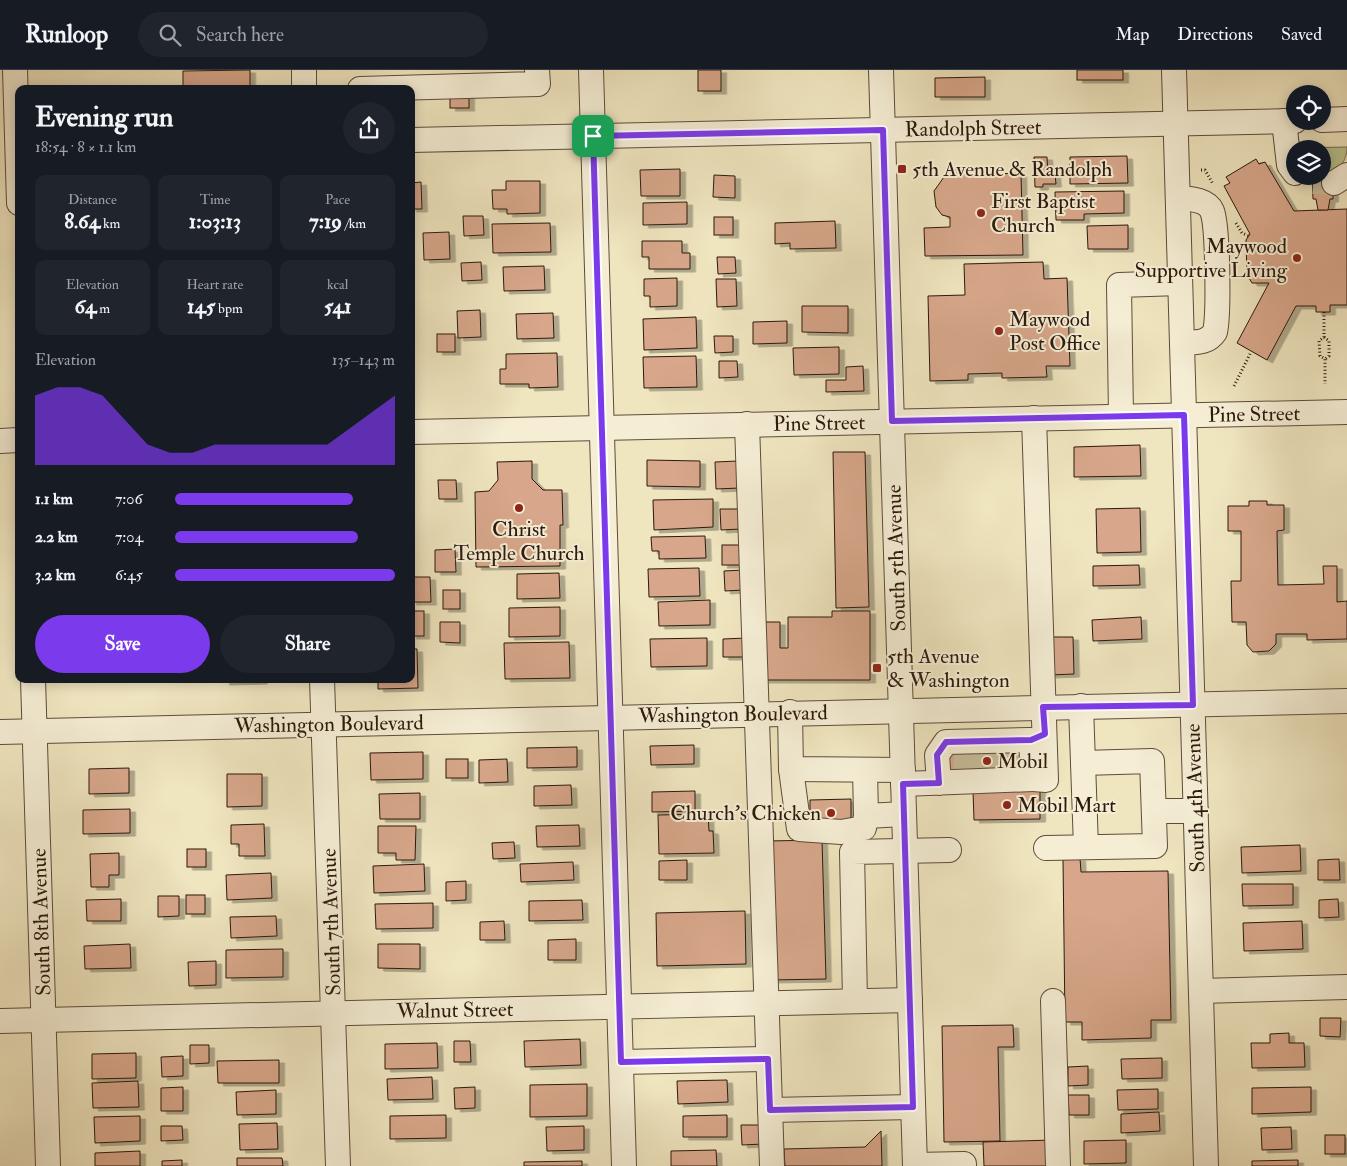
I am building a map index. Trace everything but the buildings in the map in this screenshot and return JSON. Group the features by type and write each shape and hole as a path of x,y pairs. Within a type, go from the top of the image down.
{"street":[{"path":"15,70 12,150 15,173"},
{"path":"304,70 304,85"},
{"path":"355,70 356,85"},
{"path":"415,87 538,84 537,70"},
{"path":"591,70 612,716 624,1166"},
{"name":"South 5th Avenue","path":"881,70 915,1165"},
{"name":"South 4th Avenue","path":"1174,70 1206,1166"},
{"path":"1331,120 1347,119"},
{"name":"Randolph Street","path":"415,140 1286,121"},
{"path":"1178,198 1203,202 1212,211 1216,232 1216,332 1206,341 1182,343"},
{"path":"1121,416 1119,284 1180,283"},
{"name":"Pine Street","path":"415,432 1347,412"},
{"path":"939,783 937,755 946,742 1033,779 1043,707 1034,418"},
{"path":"747,424 772,1166"},
{"path":"0,440 15,440"},
{"name":"South 8th Avenue","path":"33,683 48,1166"},
{"name":"South 7th Avenue","path":"322,683 338,1166"},
{"name":"Washington Boulevard","path":"0,732 612,716 1347,701"},
{"path":"1081,706 1086,847"},
{"path":"790,712 791,769 799,829 841,832 864,828 866,816 865,770"},
{"path":"791,769 865,770 939,783 1038,737"},
{"path":"1046,848 1155,846 1152,761 1083,763"},
{"path":"1154,811 1196,811"},
{"path":"866,816 904,814"},
{"path":"855,1001 852,852 949,850"},
{"path":"1201,991 1347,987"},
{"name":"Walnut Street","path":"0,1021 910,1000"},
{"path":"1053,1001 1058,1166"},
{"path":"621,1062 768,1059"},
{"path":"770,1110 913,1107"},
{"path":"915,1165 964,1164 964,1166"}],"path":[{"path":"1324,312 1324,337"},
{"path":"1324,337 1319,341 1320,356 1324,359 1326,384"},
{"path":"1324,337 1329,341 1329,356 1324,359"},
{"path":"1234,386 1251,352"}],"green space":[{"path":"1331,147 1347,147 1347,153 1341,165 1331,170"}],"tunnel":[{"path":"986,750 986,772"},
{"path":"1008,750 1009,772"},
{"path":"966,751 966,773"}],"place":[{"name":"5th Avenue & Randolph","path":"902,169"},
{"name":"First Baptist Church","path":"981,213"},
{"name":"Maywood Supportive Living","path":"1297,258"},
{"name":"Maywood Post Office","path":"999,331"},
{"name":"Christ Temple Church","path":"519,508"},
{"name":"5th Avenue & Washington","path":"877,668"},
{"name":"Mobil","path":"987,761"},
{"name":"Mobil Mart","path":"1007,805"},
{"name":"Church's Chicken","path":"831,813"}],"route":[{"path":"883,130 892,421 1184,415 1193,705 1043,707 1045,734 1031,740 946,742 937,755 939,783 903,784 913,1107 770,1110 768,1059 621,1062 593,136 883,130"}]}
